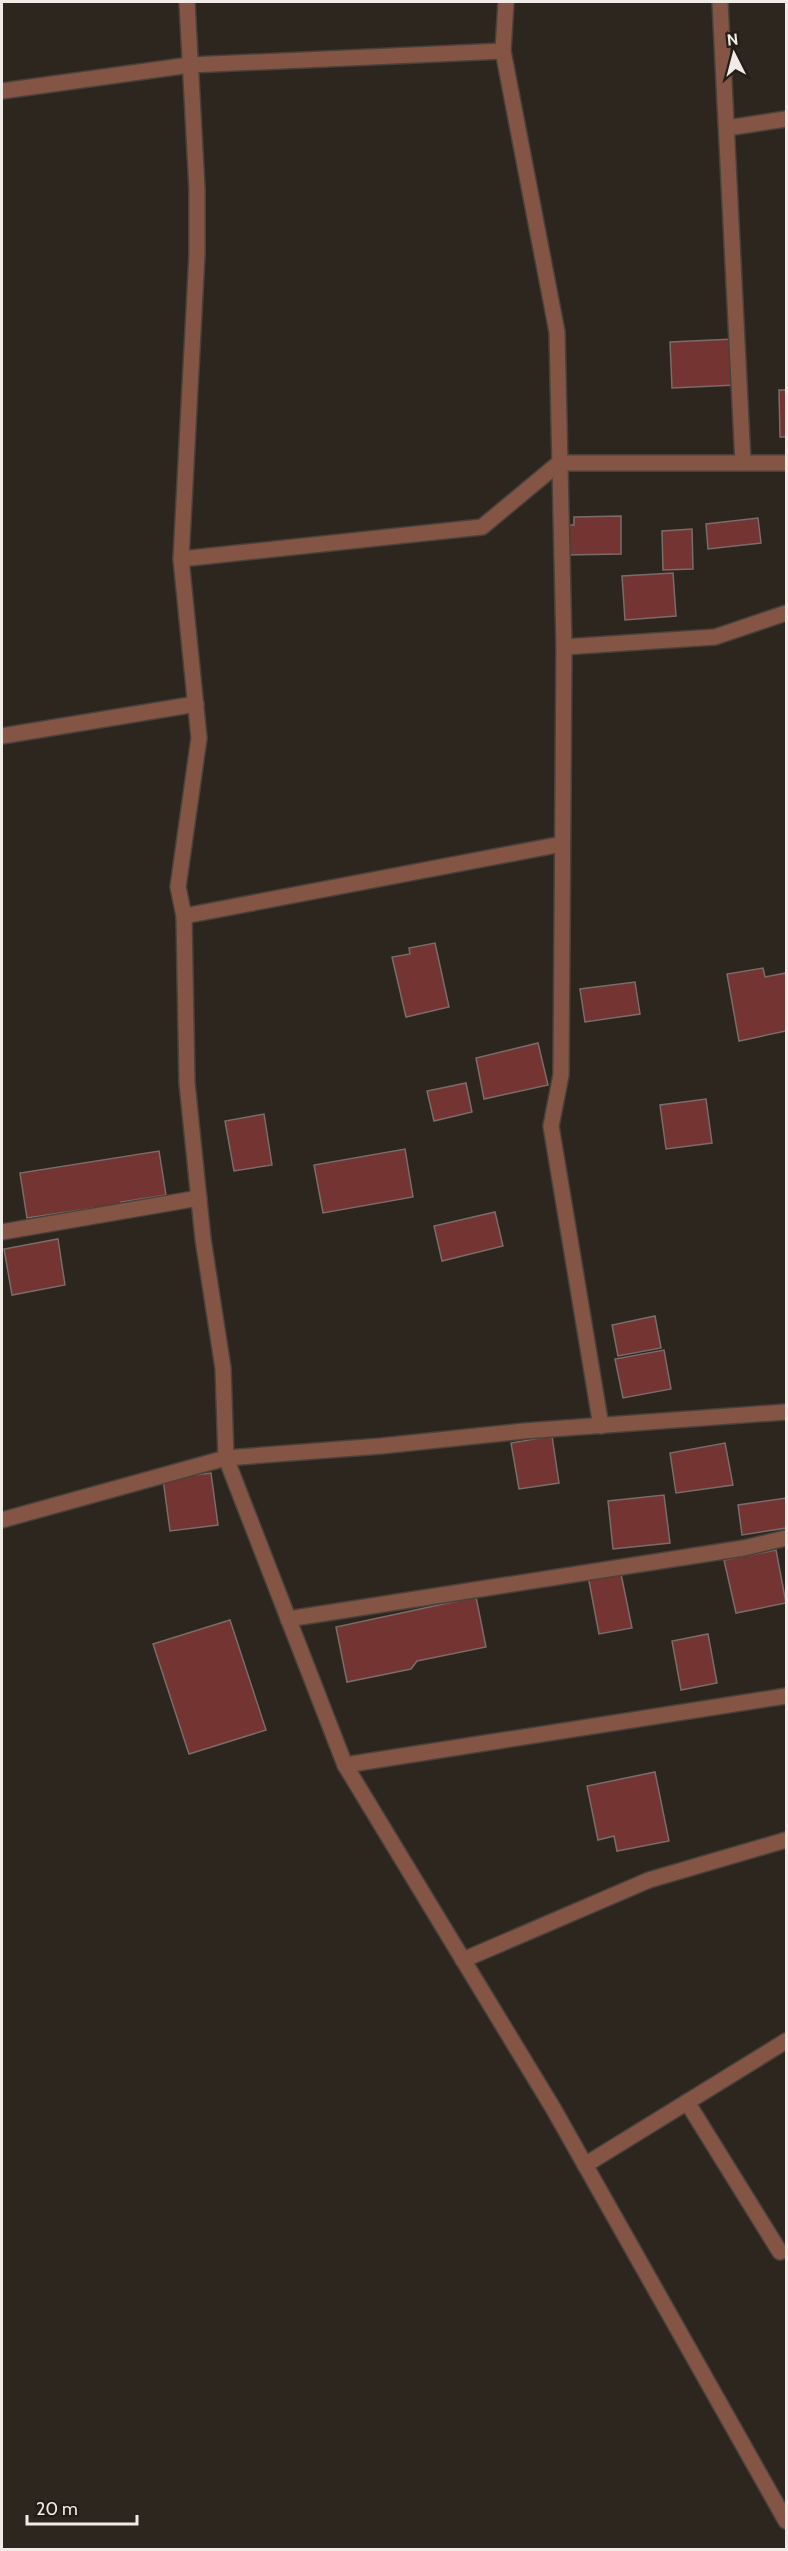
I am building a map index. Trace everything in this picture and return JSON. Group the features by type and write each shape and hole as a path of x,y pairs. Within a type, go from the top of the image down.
{"street":[{"path":"187,2 197,189 197,254 181,559 199,738 178,887 184,916 187,1083 199,1198 223,1368 226,1458 345,1765 585,2165 786,2521"},
{"path":"507,2 503,51 557,332 564,647 561,1075 552,1126 602,1426"},
{"path":"720,2 743,463"},
{"path":"2,91 190,65 503,51"},
{"path":"727,128 786,119"},
{"path":"181,559 482,527 559,463 786,463"},
{"path":"564,647 715,637 786,613"},
{"path":"2,736 196,704"},
{"path":"184,916 562,844"},
{"path":"2,1232 199,1198"},
{"path":"2,1520 226,1458 786,1412"},
{"path":"288,1619 744,1548 786,1538"},
{"path":"345,1765 786,1696"},
{"path":"463,1960 649,1880 786,1840"},
{"path":"585,2165 786,2041"},
{"path":"687,2102 780,2252"}],"building":[{"path":"734,339 736,385 672,388 670,342"},
{"path":"779,390 786,390 786,437 780,437"},
{"path":"621,516 621,554 564,555 563,525 574,525 574,517"},
{"path":"758,518 761,543 708,549 706,524"},
{"path":"692,529 693,569 663,570 662,531"},
{"path":"673,573 676,616 625,620 622,576"},
{"path":"435,943 449,1007 406,1017 392,957 410,954 409,948"},
{"path":"763,968 765,977 786,973 786,1031 739,1041 727,974"},
{"path":"635,982 640,1014 585,1022 580,989"},
{"path":"538,1043 548,1085 484,1099 476,1058"},
{"path":"466,1083 472,1112 434,1121 427,1091"},
{"path":"706,1099 712,1143 666,1149 660,1105"},
{"path":"264,1114 272,1165 234,1171 225,1121"},
{"path":"405,1149 413,1197 323,1213 314,1165"},
{"path":"159,1151 166,1195 121,1202 123,1208 94,1213 93,1208 27,1218 20,1173"},
{"path":"495,1212 503,1246 442,1261 434,1226"},
{"path":"58,1239 65,1285 12,1295 4,1249"},
{"path":"655,1316 661,1348 618,1356 612,1325"},
{"path":"664,1350 671,1389 623,1398 615,1359"},
{"path":"552,1436 559,1483 519,1489 511,1443"},
{"path":"725,1443 733,1485 676,1493 670,1453"},
{"path":"211,1473 218,1525 170,1531 163,1479"},
{"path":"664,1495 670,1543 613,1549 608,1501"},
{"path":"786,1498 786,1528 742,1535 738,1505"},
{"path":"776,1550 786,1603 736,1613 724,1560"},
{"path":"620,1569 632,1628 599,1634 588,1576"},
{"path":"476,1597 486,1647 417,1661 411,1669 347,1682 336,1627"},
{"path":"230,1620 266,1730 189,1754 153,1644"},
{"path":"708,1634 717,1683 681,1690 672,1641"},
{"path":"655,1772 669,1841 617,1851 614,1836 598,1840 587,1786"}]}
